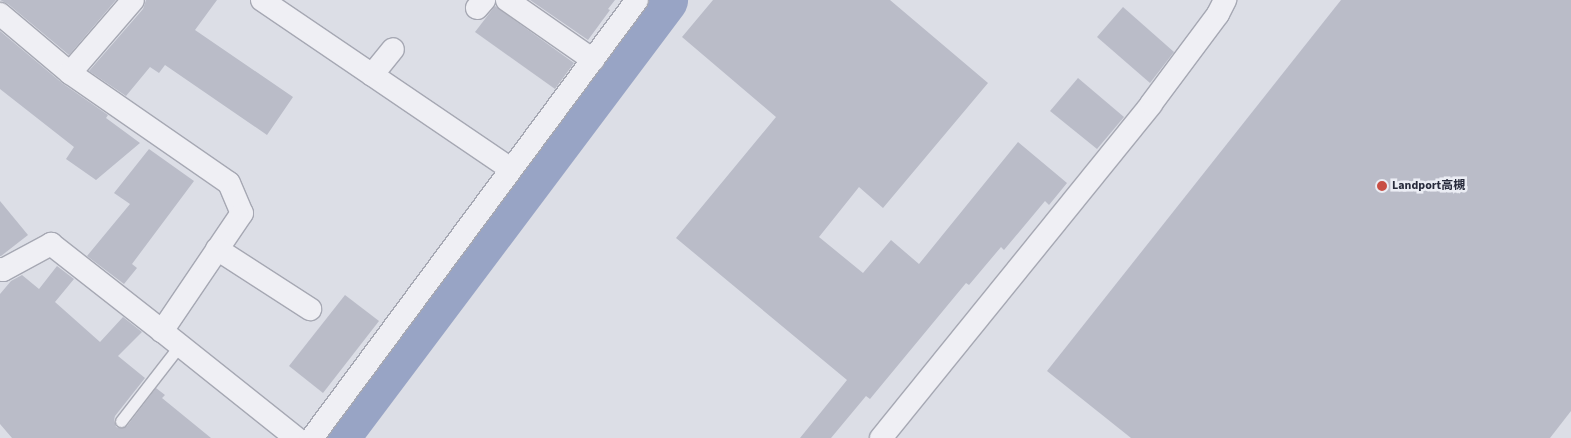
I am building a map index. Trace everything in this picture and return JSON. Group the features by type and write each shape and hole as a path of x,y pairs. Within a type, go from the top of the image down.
{"street":[{"path":"70,72 133,0"},
{"path":"262,0 289,7 372,75 511,169"},
{"path":"507,0 593,60"},
{"path":"312,438 637,0"},
{"path":"881,438 1151,104 1218,14 1225,0"},
{"path":"0,14 70,72 229,183 242,213 162,331"},
{"path":"372,75 393,49"},
{"path":"0,269 3,270 51,244 296,438"},
{"path":"217,249 310,310"}],"lane":[{"path":"121,421 180,345"}],"building":[{"path":"0,0 116,0 69,55 8,4"},
{"path":"146,0 217,0 195,30 293,97 267,135 165,65 159,73 150,67 126,96 89,71 143,9"},
{"path":"530,0 615,0 588,40"},
{"path":"713,0 890,0 988,83 883,208 859,187 819,237 863,273 891,240 919,264 1018,142 1067,183 1049,205 1045,201 1004,250 1001,247 969,285 966,283 870,399 866,396 831,438 800,438 847,380 676,238 776,117 682,37"},
{"name":"Landport高槻","path":"1341,0 1571,0 1571,411 1550,438 1131,438 1047,371"},
{"path":"495,6 574,63 555,89 475,32"},
{"path":"1123,7 1174,52 1150,83 1097,37"},
{"path":"0,31 62,83 108,115 106,118 140,143 96,180 66,159 74,147 0,89"},
{"path":"1078,78 1124,117 1097,149 1050,111"},
{"path":"149,149 194,181 132,264 137,268 124,284 87,256 130,204 114,193"},
{"path":"0,201 28,235 1,256 0,256"},
{"path":"57,266 74,279 55,302 100,342 123,317 142,332 118,356 145,378 115,416 116,427 127,426 156,388 165,395 162,398 211,438 12,438 0,424 0,294 11,281 22,275 39,289"},
{"path":"345,295 379,321 323,393 289,366"}],"waterway":[{"path":"334,438 663,0"}],"place":[{"name":"Landport高槻","path":"1382,186"}]}
